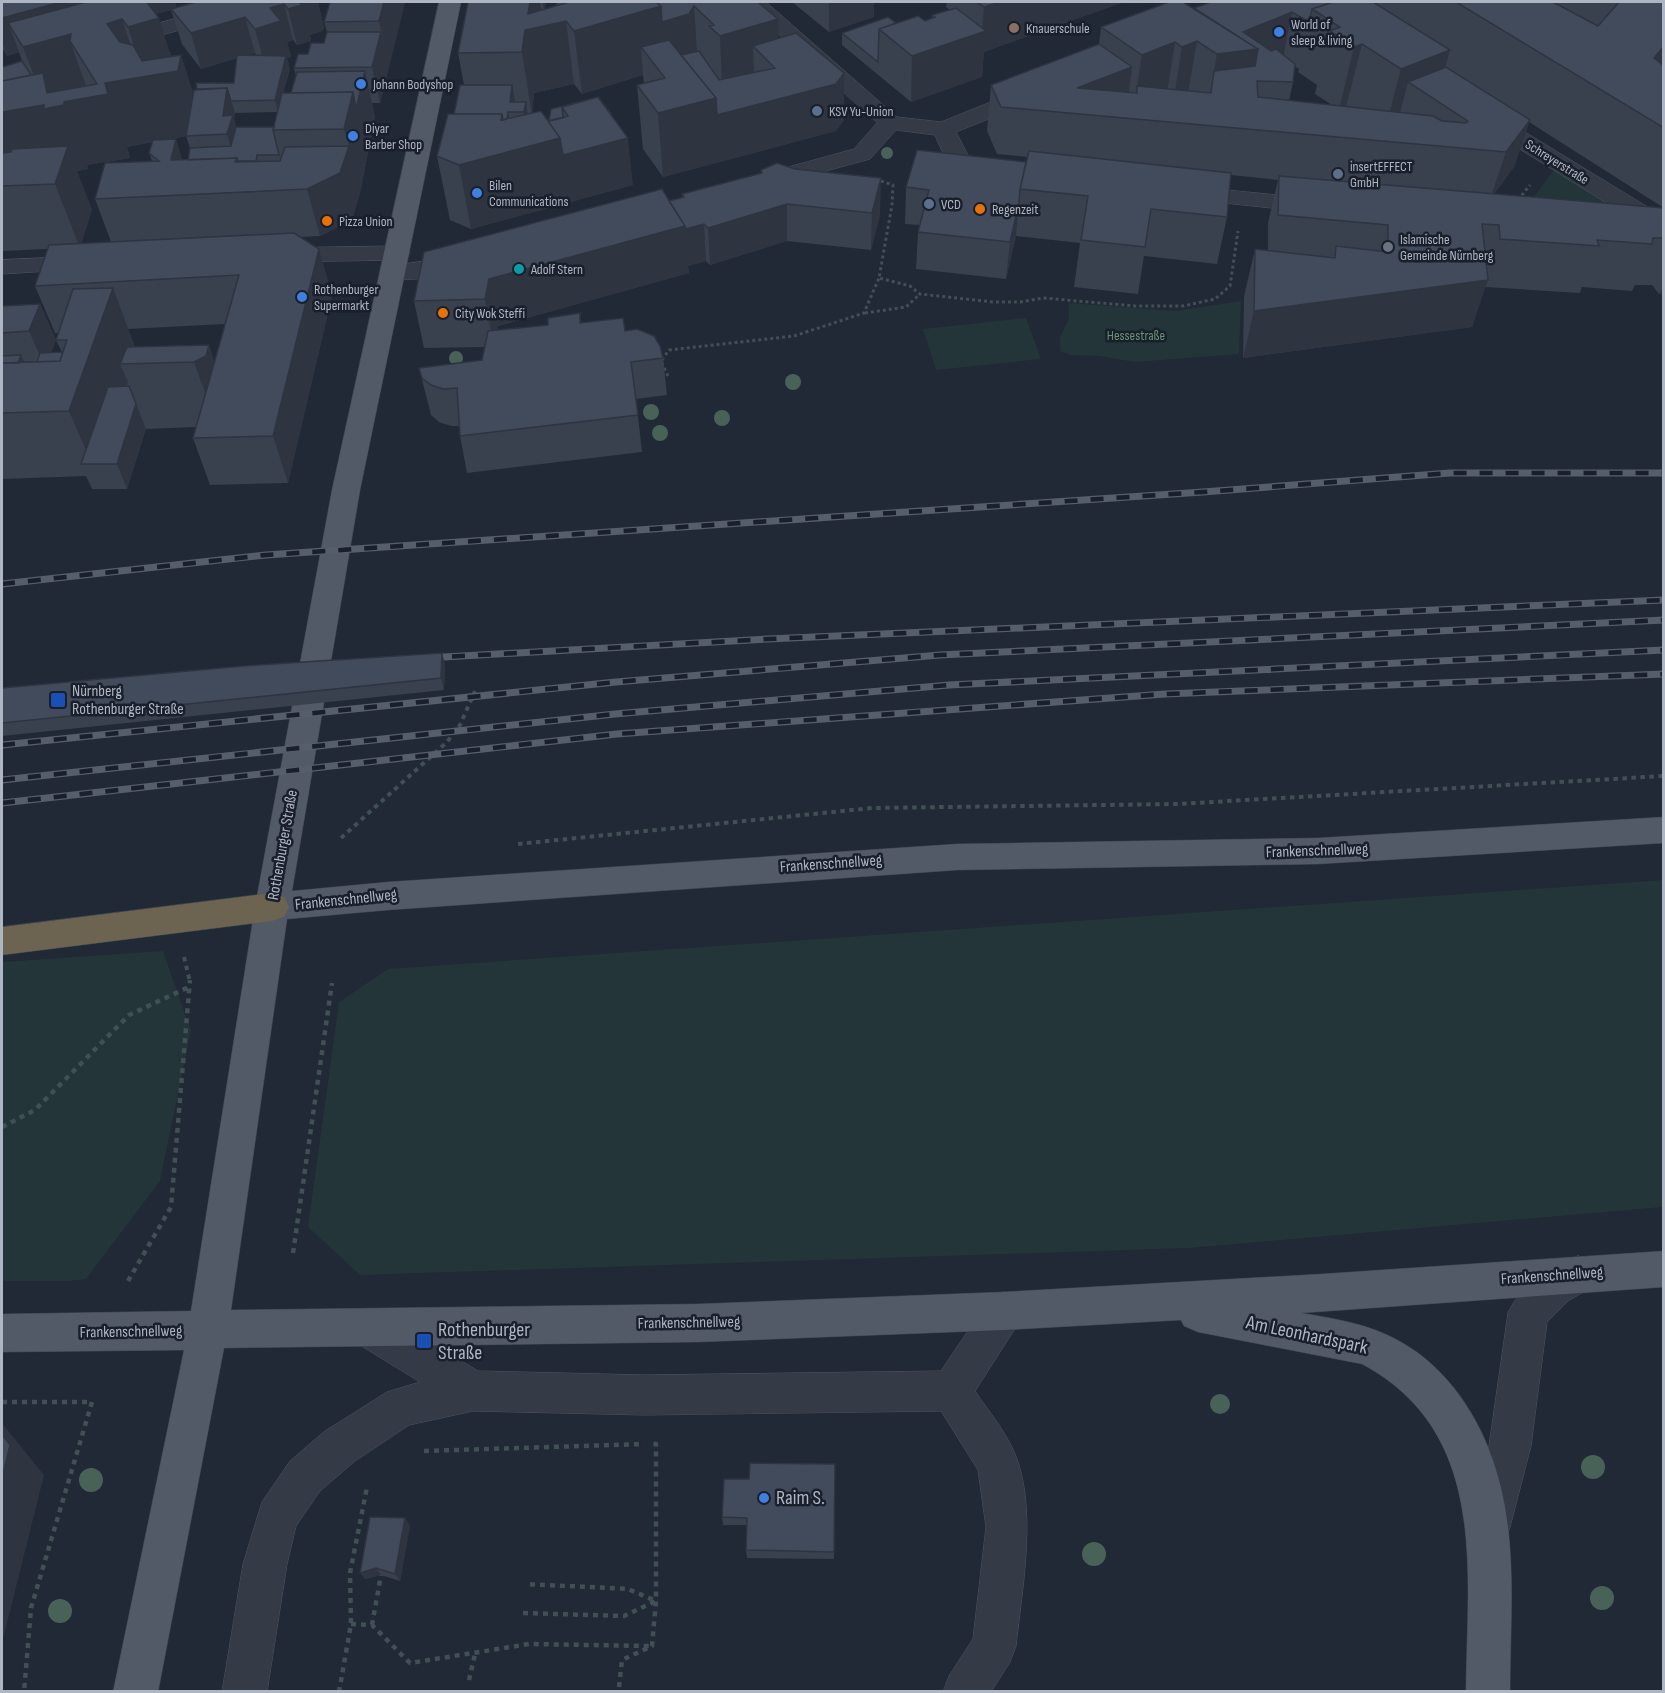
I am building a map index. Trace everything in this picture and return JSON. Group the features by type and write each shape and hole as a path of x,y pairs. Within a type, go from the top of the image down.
{"highway":[{"name":"Frankenschnellweg","path":"2,941 272,908"}],"main road":[{"name":"Rothenburger Straße","path":"135,1692 208,1330 272,908 346,490 450,2"},
{"name":"Frankenschnellweg","path":"272,908 388,896 957,856 1329,851 1664,830"},
{"name":"Frankenschnellweg","path":"2,1333 265,1327 369,1328 698,1323 1004,1311 1334,1292 1664,1269"},
{"name":"Am Leonhardspark","path":"1145,1303 1346,1340 1372,1348 1394,1359 1419,1377 1453,1418 1473,1465 1488,1535 1488,1692"}],"street":[{"path":"102,46 259,2"},
{"path":"754,2 890,123 943,129 1054,85"},
{"name":"Schreyerstraße","path":"1470,108 1664,230"},
{"path":"733,189 862,154 890,123"},
{"path":"943,129 960,160 989,177 1013,179"},
{"path":"1164,192 1338,208"},
{"path":"1636,235 1664,230"},
{"path":"250,256 396,262 445,267 480,258"},
{"path":"2,267 108,262"},
{"path":"1488,1535 1510,1446 1528,1313 1554,1288 1578,1274"},
{"path":"952,1391 1004,1311"},
{"path":"369,1328 473,1391"},
{"path":"244,1692 265,1564 277,1517 304,1476 340,1446 401,1406 473,1391 644,1395 952,1391"},
{"path":"952,1391 998,1464 1007,1527 994,1646 965,1692"}],"path":[{"path":"1512,208 1552,158"},
{"path":"837,161 893,185 892,205 879,278 864,313"},
{"path":"879,278 910,286 920,294 993,302 1020,302 1043,298 1135,306 1183,306 1215,298 1230,286 1234,271 1239,221 1234,197"},
{"path":"668,376 661,361 669,350 794,336 880,309 906,308 920,294"},
{"path":"341,838 447,742 460,724 474,691"},
{"path":"517,844 872,808 1177,804 1664,776"},
{"path":"128,1281 171,1207 191,986 182,950 180,921"},
{"path":"293,1253 332,983"},
{"path":"2,1127 34,1110 129,1015 191,986"},
{"path":"2,1402 92,1402 31,1608 24,1692"},
{"path":"418,1451 656,1444 656,1601 652,1646"},
{"path":"339,1692 351,1624 350,1573 367,1485"},
{"path":"372,1624 381,1575"},
{"path":"527,1584 628,1589 656,1601"},
{"path":"523,1613 624,1616 656,1601"},
{"path":"351,1624 372,1624 410,1663 529,1644 652,1646"},
{"path":"619,1687 622,1660 652,1646"},
{"path":"469,1680 473,1655 481,1652"}],"green space":[{"path":"1553,171 1561,171 1631,217 1518,218"},
{"name":"Hessestraße","path":"1241,301 1239,354 1135,362 1099,356 1070,355 1060,351 1060,337 1069,319 1069,303 1176,311"},
{"path":"1026,318 1041,359 936,370 923,329"},
{"path":"1663,880 1663,1207 1189,1248 360,1275 308,1227 339,1002 388,969"},
{"path":"163,951 191,1031 160,1181 86,1279 2,1281 2,962"}],"building":[{"path":"2,2 61,2 2,18"},
{"path":"86,2 147,2 159,18 128,27 122,19 107,24 120,42 133,45 142,61 181,55 178,71 105,83 108,94 64,102 64,105 44,109 44,105 3,112 2,119 2,81 43,73 47,93 97,84 70,41 71,34 23,47 8,23"},
{"path":"196,2 299,2 302,5 288,9 284,4 270,8 281,21 255,29 245,17 191,33 171,9"},
{"path":"330,2 384,2 379,21 324,22"},
{"path":"468,2 530,2 528,14 569,2 656,2 661,6 574,31 566,21 525,30 522,52 458,53"},
{"path":"656,2 758,2 778,19 720,36 709,26 714,25 694,6 689,14 662,22 661,6"},
{"path":"976,2 1000,2 984,7"},
{"path":"1169,2 1183,2 1258,49 1217,54 1197,41 1182,47 1175,42 1142,55 1101,27"},
{"path":"1211,2 1333,2 1312,9 1309,22 1292,12 1243,32 1271,51 1276,49 1295,64 1293,82 1257,81 1258,97 1433,116 1442,121 1466,123 1468,121 1408,82 1446,67 1530,120 1506,152 1001,107 991,85 1099,44 1132,67 1077,88 1137,93 1137,86 1211,93 1214,71 1255,66 1258,49 1194,8"},
{"path":"1333,2 1373,2 1450,50 1401,69 1362,44 1354,47 1330,31 1340,27 1312,9"},
{"path":"1456,2 1553,2 1598,26 1619,2 1664,2 1664,46 1654,58 1664,66 1664,128"},
{"path":"956,8 986,31 912,56 879,29 918,16 925,21 935,17 932,15"},
{"path":"888,17 896,23 879,29 878,62 842,33"},
{"path":"327,32 381,32 372,67 294,68 298,54 308,54 311,43 324,43"},
{"path":"796,33 844,73 836,84 717,115 716,98 681,55 699,51 719,80 775,68 753,46"},
{"path":"669,40 716,98 658,113 637,85 665,78 641,47"},
{"path":"237,55 286,56 275,100 231,101 227,88 197,89 196,83 234,83"},
{"path":"22,61 31,75 2,81 2,67"},
{"path":"365,71 356,109 353,92 291,93 297,72"},
{"path":"460,85 512,85 510,102 526,102 524,112 508,112 507,119 503,120 502,114 454,114"},
{"path":"227,88 223,116 233,115 227,134 186,136 194,90"},
{"path":"353,92 344,129 273,130 282,93"},
{"path":"598,97 628,138 563,155 560,138 548,121 568,116 562,107"},
{"path":"598,97 562,107 563,118 549,121 551,109"},
{"path":"541,111 560,138 459,165 437,156 448,114 502,114 501,120"},
{"path":"236,127 274,127 279,155 257,155 256,161 238,161 237,158 188,160 190,148 231,146"},
{"path":"176,139 171,160 237,158 235,162 280,161 285,147 349,146 340,173 307,189 95,199 105,163 159,161 149,153 153,140"},
{"path":"68,146 55,184 2,186 2,153 11,152 12,149"},
{"path":"917,150 1026,162 1010,242 918,232 929,190 906,187"},
{"path":"1029,151 1231,173 1227,217 1151,209 1145,247 1081,240 1088,196 1020,189"},
{"path":"777,163 795,169 881,178 872,213 787,204 708,228 704,224 686,229 669,201 684,197 682,194 762,173 761,170"},
{"path":"1279,176 1664,208 1664,238 1653,238 1652,244 1597,240 1599,246 1500,239 1499,225 1482,224 1488,280 1254,311 1255,249 1335,258 1336,246 1388,252 1388,225 1278,215"},
{"path":"662,189 685,226 489,279 485,299 414,301 424,252"},
{"path":"294,233 319,249 273,436 193,438 239,275 35,286 49,245"},
{"path":"113,288 69,411 2,413 2,363 60,361 67,340 56,340 73,289"},
{"path":"40,304 29,331 2,333 2,306"},
{"path":"580,313 580,323 623,318 625,331 637,329 654,336 660,346 663,358 631,362 638,415 460,436 457,388 443,389 431,385 422,378 419,368 482,360 488,331 548,325 548,318"},
{"path":"209,345 206,356 194,362 120,364 127,347"},
{"path":"62,352 60,361 37,362 40,353"},
{"path":"21,355 18,363 2,363 2,356"},
{"path":"129,386 136,404 117,464 81,464 108,387"},
{"path":"442,653 441,678 2,723 2,688 243,666"},
{"path":"2,1434 10,1445 2,1478"},
{"path":"750,1463 835,1464 834,1552 746,1550 747,1518 722,1517 724,1479 749,1479"},
{"path":"370,1517 405,1518 395,1574 376,1568 360,1573"}],"railway":[{"path":"2,584 266,555 1203,492 1450,473 1664,473"},
{"path":"426,658 768,639 1664,600"},
{"path":"2,745 616,682 940,655 1664,620"},
{"path":"2,780 615,714 949,685 1664,650"},
{"path":"2,803 617,734 1165,694 1664,674"}],"place":[{"name":"Knauerschule","path":"1014,28"},
{"name":"World of sleep & living","path":"1279,32"},
{"name":"Johann Bodyshop","path":"361,84"},
{"name":"KSV Yu-Union","path":"817,111"},
{"name":"Diyar Barber Shop","path":"353,136"},
{"name":"insertEFFECT GmbH","path":"1338,174"},
{"name":"Bilen Communications","path":"477,193"},
{"name":"VCD","path":"929,204"},
{"name":"Regenzeit","path":"980,209"},
{"name":"Pizza Union","path":"327,221"},
{"name":"Islamische Gemeinde Nürnberg","path":"1388,247"},
{"name":"Adolf Stern","path":"519,269"},
{"name":"Rothenburger Supermarkt","path":"302,297"},
{"name":"City Wok Steffi","path":"443,313"},
{"name":"Nürnberg Rothenburger Straße","path":"58,700"},
{"name":"Rothenburger Straße","path":"424,1341"},
{"name":"Raim S.","path":"764,1498"}]}
